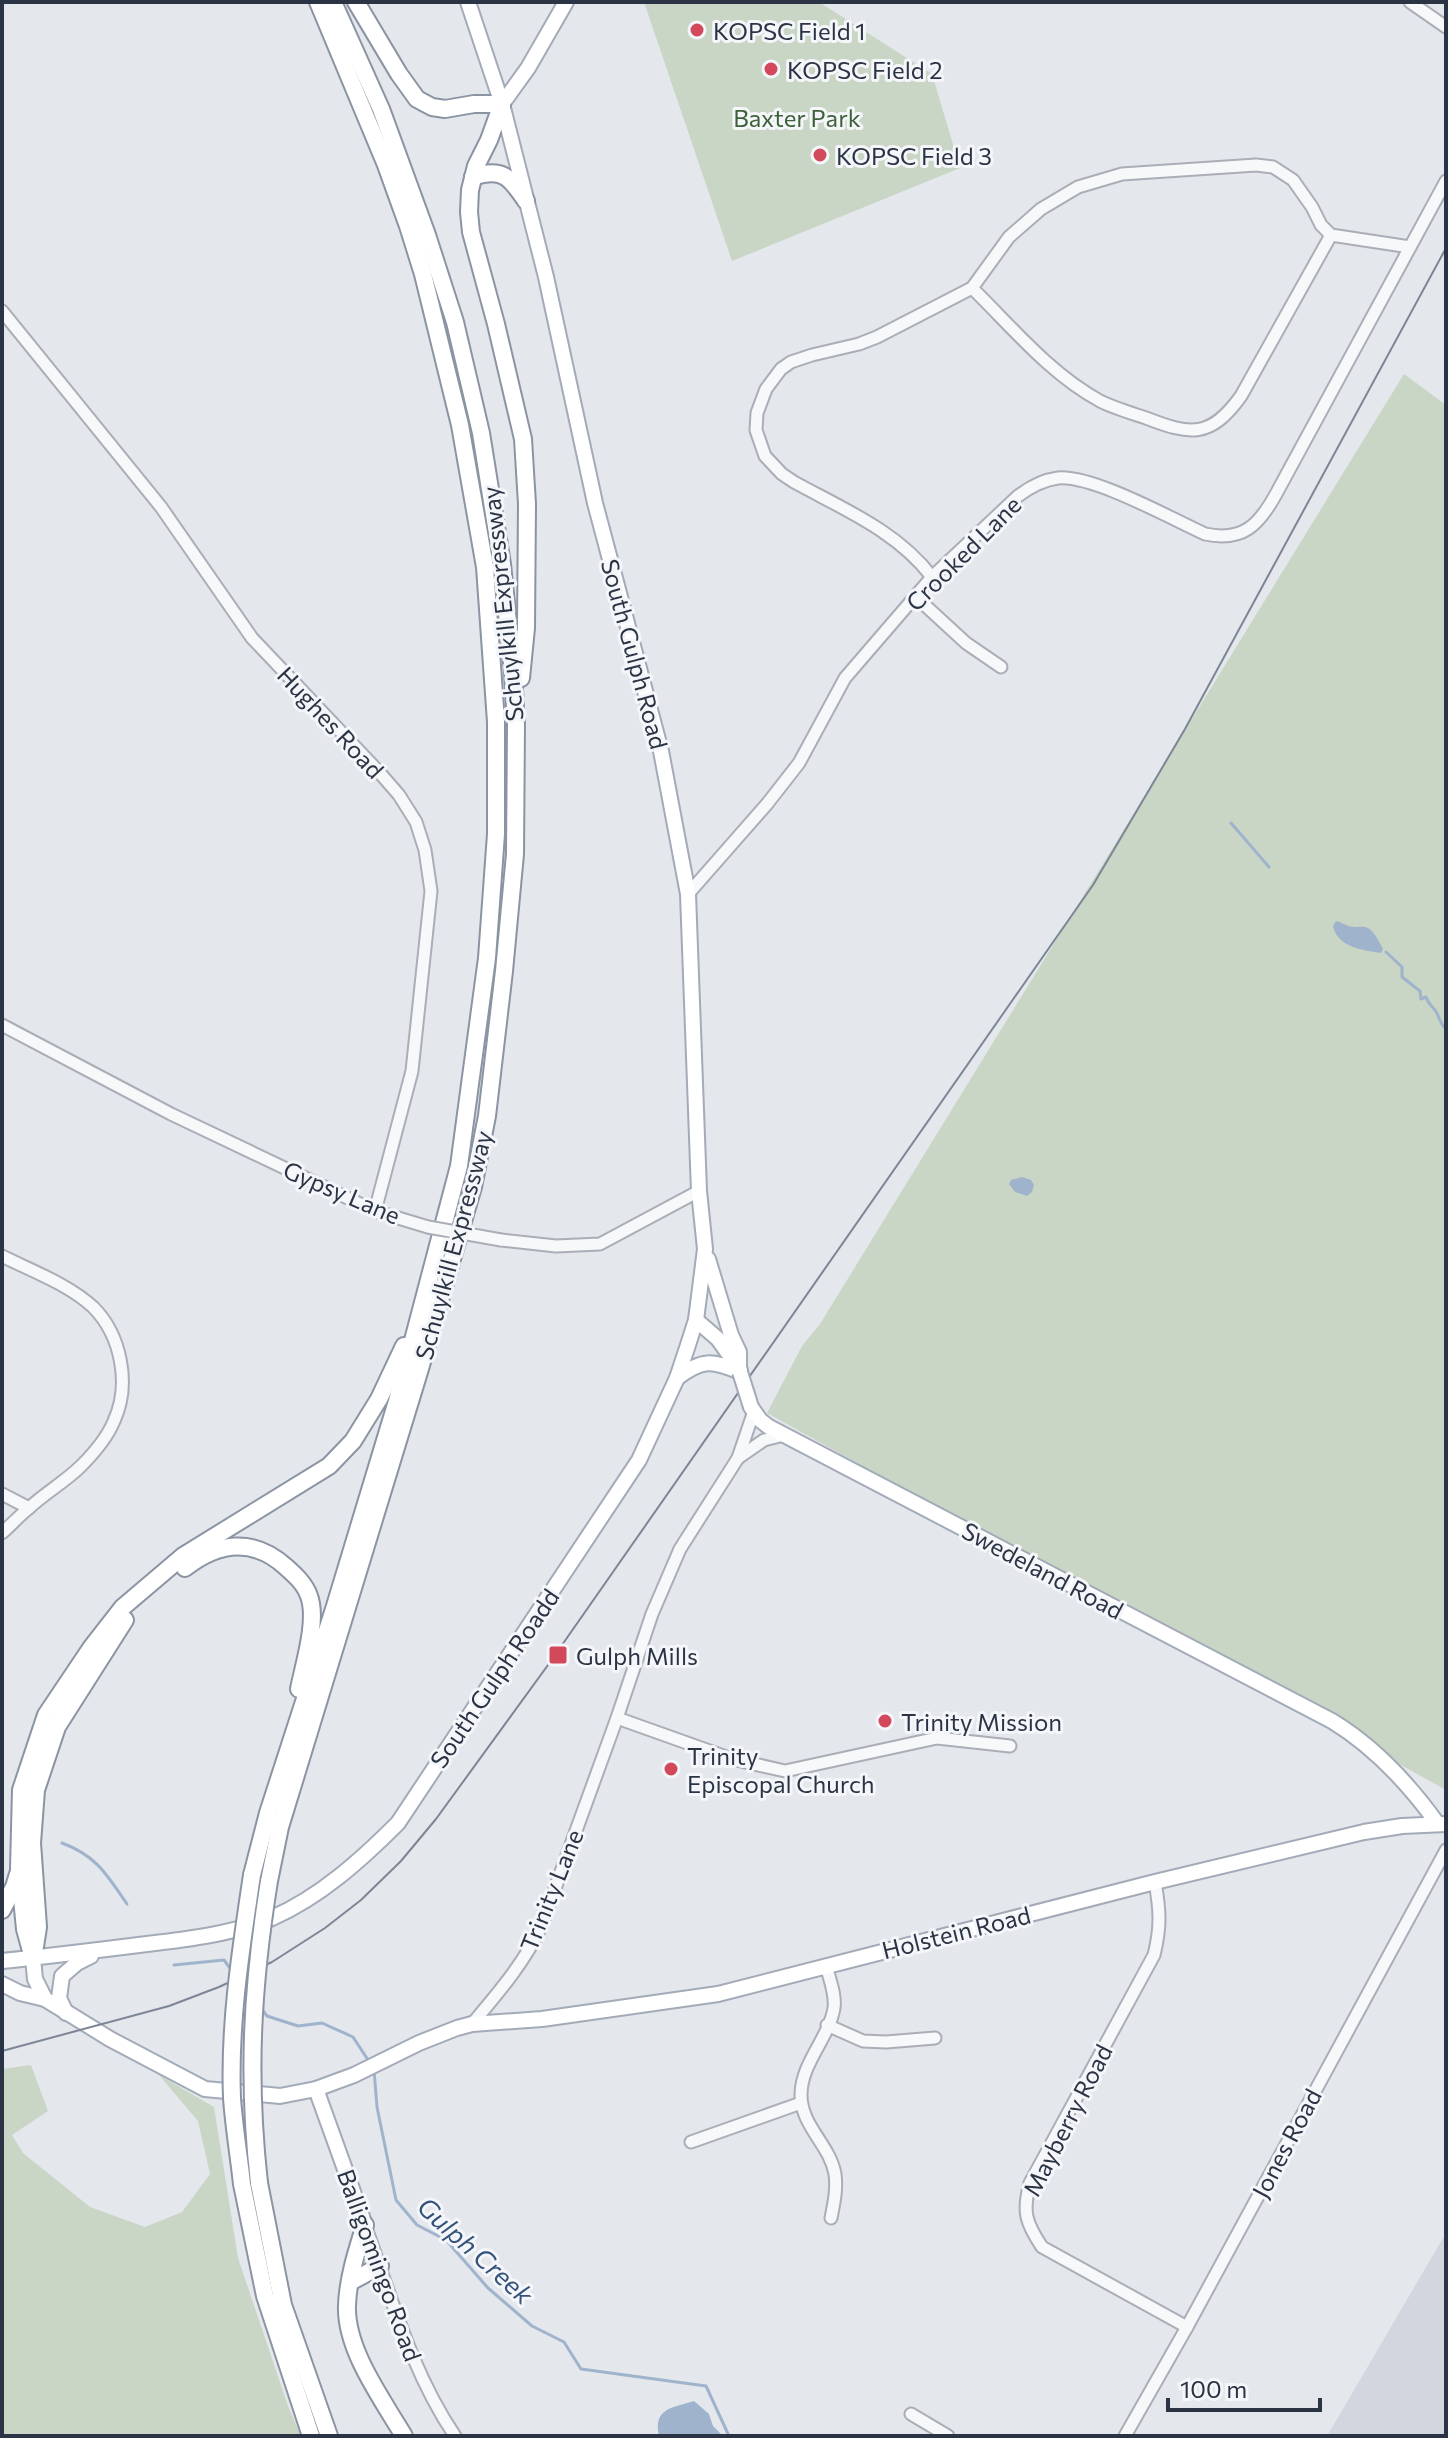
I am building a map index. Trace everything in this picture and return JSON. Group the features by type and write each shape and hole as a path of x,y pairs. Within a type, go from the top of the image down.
{"highway":[{"name":"Schuylkill Expressway","path":"318,2 386,165 419,262 460,425 485,567 496,722 496,834 487,958 459,1166 397,1401 279,1777 252,1875 241,1951 232,2102 250,2184 283,2305 329,2436"},
{"name":"Schuylkill Expressway","path":"311,2436 265,2296 250,2184 252,2030 261,1934 284,1812 473,1187 487,1116 515,854 516,725 505,595 481,433 455,322 403,162 333,2"},
{"path":"356,2 417,99 432,107 445,109 474,104 502,104 473,177 469,202 471,232 520,418 526,463 526,628 516,725"},
{"path":"473,177 491,172 503,175 526,201"},
{"path":"33,1958 25,1929 19,1868 21,1790 46,1715 123,1607 183,1556 329,1466 353,1441 379,1399 406,1341 438,1251"},
{"path":"33,1958 38,1927 32,1843 36,1790 57,1727 128,1615 192,1563 226,1546 249,1546 276,1557 297,1577 309,1596 312,1613 307,1649 279,1777"},
{"path":"2,1910 14,1887 19,1868"},
{"path":"365,2225 346,2303 347,2323 361,2363 404,2436"},
{"path":"350,2282 380,2266"}],"main road":[{"name":"South Gulph Road","path":"468,2 502,104 546,277 595,503 661,751 688,894 699,1191 705,1249 696,1320"},
{"path":"502,104 528,68 566,2"},
{"path":"705,1249 739,1352 740,1370 752,1409"},
{"path":"696,1320 714,1322 731,1335"},
{"path":"696,1320 718,1339 740,1370"},
{"name":"South Gulph Roadd","path":"103,1951 195,1939 273,1917 336,1879 398,1823 639,1460 677,1378 696,1320"},
{"path":"677,1378 703,1363 740,1370"},
{"name":"Swedeland Road","path":"752,1409 760,1420 784,1435 1332,1721 1376,1753 1441,1824"},
{"name":"Holstein Road","path":"472,2024 542,2019 718,1994 1364,1832 1441,1824"},
{"path":"2,1961 103,1951"},
{"path":"66,2013 59,1998 62,1976 77,1963 103,1951"},
{"path":"33,1958 35,1979 45,1999"},
{"path":"2,1984 20,1993 45,1999 110,2039 205,2089 280,2096 316,2089 354,2075 419,2043 472,2024"},
{"name":"Balligomingo Road","path":"316,2089 365,2225"}],"street":[{"path":"1410,2 1446,27"},
{"path":"932,577 917,558 893,538 782,474 765,456 759,442 757,413 772,380 791,362 877,337 972,288 1009,237 1041,209 1078,187 1122,174 1256,165 1273,167 1293,180 1321,225 1331,235 1410,247"},
{"name":"Crooked Lane","path":"688,894 799,763 845,678 932,577 1032,486 1061,478 1092,482 1205,534 1234,536 1246,530 1267,510 1446,181"},
{"path":"972,288 1056,371 1101,401 1176,430 1191,432 1218,421 1241,396 1331,235"},
{"name":"Hughes Road","path":"2,311 161,507 252,638 379,772 416,822 425,850 431,891 412,1071 375,1211"},
{"path":"916,597 966,643 1001,667"},
{"name":"Gypsy Lane","path":"2,1025 171,1114 375,1211 428,1227 556,1246 600,1244 699,1191"},
{"path":"2,1256 65,1287 92,1307 111,1330 121,1365 118,1408 105,1437 80,1467 2,1533"},
{"name":"Trinity Lane","path":"472,2024 531,1950 652,1614 680,1549 738,1458 752,1409"},
{"path":"738,1458 764,1440 784,1435"},
{"path":"2,1494 29,1508"},
{"path":"617,1718 732,1759 785,1771 937,1738 1010,1746"},
{"name":"Jones Road","path":"1125,2436 1446,1850"},
{"name":"Mayberry Road","path":"1155,1882 1160,1929 1154,1955 1030,2183 1024,2207 1030,2230 1042,2247 1187,2327"},
{"path":"826,1965 834,2008 806,2071 801,2103 806,2120 835,2172 836,2194 831,2218"},
{"path":"827,2025 863,2041 935,2038"},
{"path":"691,2142 801,2103"},
{"name":"Balligomingo Road","path":"365,2225 416,2366 455,2436"},
{"path":"911,2414 948,2436"}],"shaded area":[{"path":"1446,2233 1446,2436 1327,2436 1340,2414"}],"green space":[{"name":"Baxter Park","path":"644,2 819,2 932,74 960,168 732,261"},
{"path":"1404,374 1446,405 1446,1790 767,1413 802,1346 820,1324"},
{"path":"31,2065 48,2111 12,2135 23,2153 90,2207 145,2227 182,2212 210,2174 198,2121 159,2075 214,2107 238,2258 301,2436 2,2436 2,2069"}],"water":[{"path":"1338,921 1372,931 1383,949 1381,953 1359,949 1340,940 1333,927"},
{"path":"1022,1177 1031,1180 1034,1185 1027,1196 1015,1192 1009,1184 1011,1180"},
{"path":"694,2401 709,2414 713,2426 723,2436 659,2436 662,2414"}],"waterway":[{"path":"1231,823 1269,867"},
{"path":"1386,952 1402,967 1402,977 1420,991 1421,999 1426,997 1446,1029"},
{"name":"Gulph Creek","path":"62,1843 93,1860 127,1904"},
{"name":"Gulph Creek","path":"174,1965 224,1960 232,1971"},
{"name":"Gulph Creek","path":"261,2008 267,2016 298,2026 322,2023 353,2037 370,2063"},
{"name":"Gulph Creek","path":"374,2070 377,2107 396,2200 417,2225 446,2240 488,2288 532,2326 564,2342 581,2369 706,2386 729,2436"}],"tram line":[{"path":"2,2051 169,2006 272,1962 361,1900 401,1861 436,1819 548,1665 1093,885 1185,729 1446,248"}],"place":[{"name":"KOPSC Field 1","path":"697,30"},
{"name":"KOPSC Field 2","path":"771,69"},
{"name":"KOPSC Field 3","path":"820,155"},
{"name":"Gulph Mills","path":"558,1655"},
{"name":"Trinity Mission","path":"885,1721"},
{"name":"Trinity Episcopal Church","path":"671,1769"}]}
